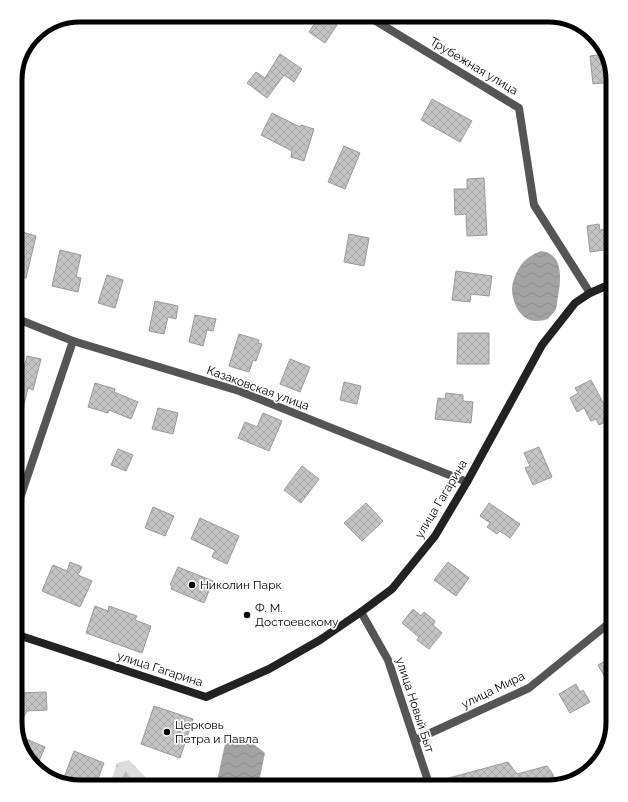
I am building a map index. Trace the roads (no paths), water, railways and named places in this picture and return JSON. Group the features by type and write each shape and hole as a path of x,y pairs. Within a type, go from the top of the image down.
{"street":[{"name":"Трубежная улица","path":"378,22 519,108 534,205 590,292"},
{"name":"улица Гагарина","path":"22,636 206,697 269,669 320,640 392,589 435,536 467,482 542,345 575,303 590,292 606,286"},
{"name":"Казаковская улица","path":"22,321 73,341 239,391 467,482"},
{"path":"22,491 73,341"},
{"name":"улица Новый Быт","path":"361,612 388,660 428,780"},
{"name":"улица Мира","path":"414,740 529,688 606,626"}],"water":[{"path":"541,251 554,257 557,262 560,283 556,309 548,319 536,321 526,318 518,310 515,305 512,289 515,276 521,265 530,256"},
{"path":"247,739 265,753 259,780 217,780 225,744"}],"place":[{"name":"Николин Парк","path":"192,585"},
{"name":"Ф. М. Достоевскому","path":"247,615"},
{"name":"Церковь Петра и Павла","path":"167,732"}]}
